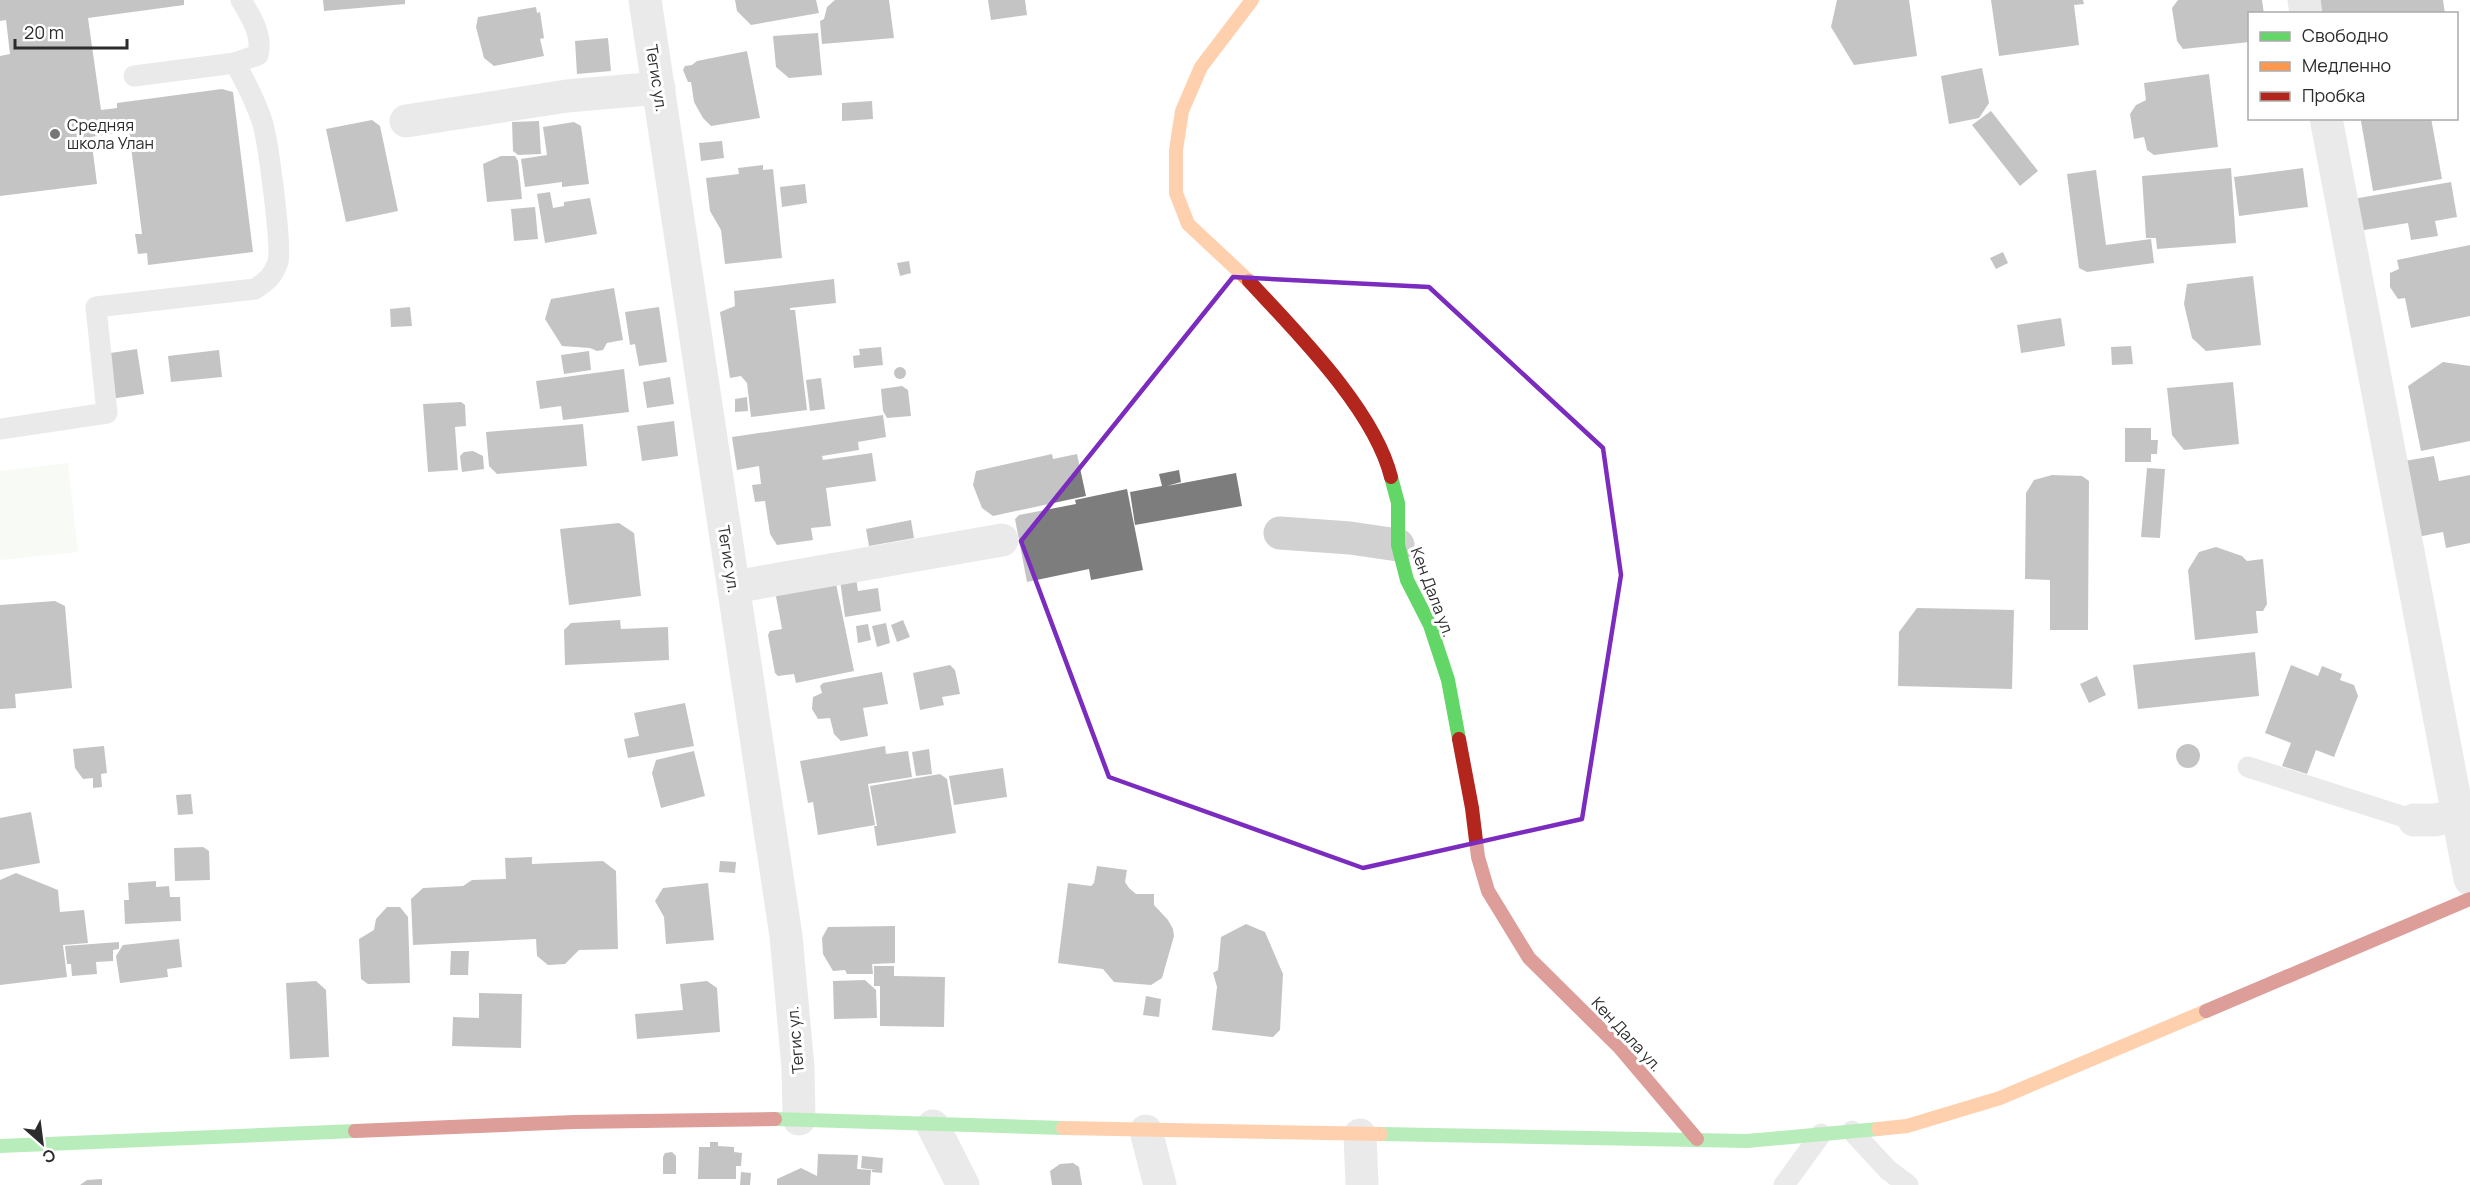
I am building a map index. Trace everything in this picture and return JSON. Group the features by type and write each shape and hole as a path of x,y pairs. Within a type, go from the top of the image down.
{"main road":[{"name":"Кен Дала ул.","path":"1252,0 1201,67 1182,111 1176,150 1176,193 1188,224 1243,274 1323,362 1371,430 1390,472 1398,503 1398,545 1407,580 1430,625 1448,680 1472,808 1478,857 1488,891 1529,958 1619,1047 1697,1139"},
{"path":"0,1146 574,1122 799,1119 933,1126 1697,1139 1747,1142 1907,1126 2000,1098 2470,899"}],"street":[{"name":"Тегис ул.","path":"645,0 786,936 798,1067 799,1119"},
{"path":"406,121 567,96 659,88"},
{"path":"2326,120 2470,879"},
{"path":"1280,532 1398,545"},
{"path":"734,586 1002,540"},
{"path":"2414,820 2435,820 2457,815"},
{"path":"933,1126 963,1185"},
{"path":"1146,1131 1160,1185"},
{"path":"1360,1135 1362,1185"}],"lane":[{"path":"134,76 235,63 258,55 261,45 253,21 241,0"},
{"path":"0,429 107,413 96,308 255,289 270,280 279,259 276,216 262,123 247,85 235,63"},
{"path":"2248,767 2414,820"},
{"path":"1852,1131 1888,1170 1908,1185"},
{"path":"1784,1185 1821,1134"}],"highlighted area":[{"path":"1233,277 1429,287 1603,448 1621,575 1582,819 1363,868 1109,777 1021,541"}],"shaded area":[{"path":"68,463 78,552 0,560 0,471"}],"building":[{"name":"Средняя школа Улан","path":"0,0 184,0 184,5 88,18 101,110 117,108 117,103 222,89 233,92 253,252 148,265 147,253 138,254 135,234 142,234 129,131 91,137 97,184 0,196 0,56 10,54 6,20 0,21"},
{"path":"323,0 405,0 405,4 324,11"},
{"path":"735,0 816,0 819,13 751,25 737,11"},
{"path":"835,0 889,0 894,38 822,44 820,21 824,19 827,7"},
{"path":"988,0 1025,0 1027,15 991,20"},
{"path":"1837,0 1909,0 1917,56 1854,65 1831,27"},
{"path":"1991,0 2083,0 2084,4 2074,5 2079,45 1999,56"},
{"path":"2178,0 2262,0 2264,12 2248,12 2248,42 2183,49 2177,41 2172,8"},
{"path":"2318,0 2443,0 2445,12 2320,12"},
{"path":"536,7 537,13 540,12 544,38 540,39 544,56 494,66 484,58 476,27 478,17"},
{"path":"818,33 822,75 789,78 776,67 773,36"},
{"path":"608,38 611,71 577,74 575,41"},
{"path":"747,51 760,118 711,126 703,118 694,102 691,82 688,82 683,70 685,66 697,61"},
{"path":"1982,68 1989,103 1979,118 1949,124 1941,76"},
{"path":"2209,74 2218,147 2154,155 2147,150 2144,137 2134,139 2130,114 2136,105 2146,100 2144,83"},
{"path":"872,101 873,119 842,121 842,103"},
{"path":"1991,111 2038,171 2020,186 1972,125"},
{"path":"372,120 380,126 398,211 346,222 326,129"},
{"path":"2431,120 2442,179 2373,191 2361,121"},
{"path":"539,121 541,154 518,155 513,151 512,122"},
{"path":"574,122 581,126 589,184 562,187 562,182 525,187 521,159 547,155 543,127"},
{"path":"722,141 724,158 701,161 699,143"},
{"path":"501,156 515,156 518,161 522,199 487,202 483,164"},
{"path":"763,165 763,170 773,169 782,258 725,264 721,230 710,211 706,178 739,174 738,168"},
{"path":"2231,168 2236,243 2157,249 2156,238 2146,238 2142,176"},
{"path":"2303,168 2308,207 2239,216 2234,177"},
{"path":"2096,170 2106,245 2151,239 2154,263 2087,272 2079,268 2067,174"},
{"path":"2451,182 2457,217 2435,221 2438,236 2411,240 2408,223 2358,231 2353,199"},
{"path":"805,184 807,203 782,207 780,187"},
{"path":"550,192 553,208 564,206 564,202 590,198 597,234 545,243 537,194"},
{"path":"535,207 538,239 514,241 511,209"},
{"path":"2470,245 2470,316 2411,328 2405,298 2398,299 2390,287 2390,273 2399,269 2397,260"},
{"path":"2003,252 2008,263 1996,269 1990,258"},
{"path":"909,261 911,273 900,276 897,263"},
{"path":"2253,276 2261,345 2206,351 2192,338 2184,304 2187,284"},
{"path":"834,279 836,303 790,308 790,310 795,310 807,410 751,417 747,383 741,376 730,378 720,312 735,306 734,291"},
{"path":"614,288 623,340 607,343 603,350 597,351 590,348 562,346 545,319 551,299"},
{"path":"410,307 412,326 391,327 390,309"},
{"path":"659,307 667,362 639,366 635,344 630,345 625,312"},
{"path":"2061,318 2065,346 2021,353 2017,325"},
{"path":"2131,346 2133,364 2112,365 2111,347"},
{"path":"881,347 883,365 854,368 853,356 860,355 859,349"},
{"path":"137,349 144,394 110,399 104,354"},
{"path":"219,350 222,377 171,382 168,356"},
{"path":"589,351 591,370 564,374 561,355"},
{"path":"2443,362 2470,366 2470,441 2421,451 2408,386"},
{"path":"902,367 906,373 902,379 898,379 894,371"},
{"path":"624,369 629,412 563,420 561,406 540,409 536,381"},
{"path":"670,377 674,404 647,408 643,382"},
{"path":"821,378 825,409 810,411 806,380"},
{"path":"2233,382 2239,444 2184,450 2172,435 2167,388"},
{"path":"902,386 908,390 911,416 887,418 883,411 881,389"},
{"path":"747,397 748,411 735,412 735,399"},
{"path":"461,402 465,405 466,426 455,427 458,470 428,472 423,404"},
{"path":"883,415 886,437 858,442 859,450 822,456 823,460 872,453 876,481 826,488 831,526 811,528 813,540 777,545 770,534 765,501 755,502 752,485 761,484 759,466 737,470 732,437"},
{"path":"674,421 678,456 642,461 637,426"},
{"path":"583,424 587,466 497,474 489,466 486,432"},
{"path":"2125,428 2151,428 2151,440 2158,440 2157,454 2151,454 2151,462 2125,462"},
{"path":"473,451 483,456 484,469 462,472 460,456 464,452"},
{"path":"1052,454 1053,459 1077,454 1086,496 993,516 982,508 973,485 976,471"},
{"path":"2434,456 2439,481 2470,475 2470,543 2446,548 2443,532 2412,538 2398,462"},
{"path":"2147,468 2165,469 2160,538 2141,537"},
{"path":"1179,470 1181,482 1167,486 1236,473 1242,506 1135,525 1130,492 1162,486 1159,474"},
{"path":"2052,475 2082,476 2089,481 2088,630 2050,630 2050,580 2025,579 2026,493 2034,480"},
{"path":"1127,489 1143,570 1091,580 1089,569 1027,582 1015,519 1019,515 1076,504 1075,500"},
{"path":"911,520 914,538 869,546 866,529"},
{"path":"619,523 634,533 641,596 569,605 560,529"},
{"path":"2216,547 2242,556 2247,561 2263,559 2267,604 2263,611 2256,611 2258,633 2195,640 2188,570 2199,552"},
{"path":"856,578 858,591 878,588 881,611 845,617 840,580"},
{"path":"835,579 854,671 796,683 794,674 778,676 775,673 768,635 770,631 782,629 775,591"},
{"path":"55,601 65,606 72,688 15,694 16,708 0,709 0,605"},
{"path":"1917,608 2014,610 2012,689 1898,686 1899,632"},
{"path":"620,620 621,629 668,627 669,660 565,665 564,630 571,623"},
{"path":"903,620 910,637 897,642 891,625"},
{"path":"886,623 890,643 877,647 872,626"},
{"path":"868,624 871,640 858,643 856,626"},
{"path":"2255,652 2259,696 2138,709 2133,665"},
{"path":"950,665 955,670 960,694 942,697 944,705 920,710 913,673"},
{"path":"2291,665 2318,676 2322,666 2342,674 2340,680 2354,685 2358,696 2334,757 2316,750 2307,774 2282,766 2291,743 2265,733"},
{"path":"882,672 888,704 863,708 868,736 841,741 834,734 830,718 818,719 812,709 813,697 822,693 820,686 823,683"},
{"path":"2097,676 2106,695 2089,703 2080,684"},
{"path":"685,703 694,746 628,758 624,739 639,736 634,713"},
{"path":"2188,744 2197,747 2200,756 2197,765 2188,768 2179,765 2176,756 2179,747"},
{"path":"104,746 107,773 101,774 102,787 93,788 93,778 83,779 75,768 73,749"},
{"path":"885,746 886,754 908,751 912,777 868,784 875,825 818,835 813,802 808,803 800,761"},
{"path":"929,749 932,774 916,776 912,752"},
{"path":"694,751 705,796 661,808 652,773 656,760"},
{"path":"1003,768 1007,797 954,805 949,776"},
{"path":"940,774 947,779 956,833 877,846 874,826 877,826 870,786"},
{"path":"191,794 193,814 178,815 176,795"},
{"path":"31,812 40,863 0,870 0,818"},
{"path":"203,847 209,851 210,880 175,881 174,848"},
{"path":"532,857 532,864 603,861 616,871 618,949 579,950 565,964 548,965 537,956 536,939 413,945 411,899 423,888 463,886 472,880 506,879 505,858"},
{"path":"720,861 736,862 735,873 719,872"},
{"path":"1097,866 1127,870 1125,882 1129,888 1136,894 1154,894 1154,905 1173,929 1174,936 1162,978 1151,985 1114,982 1103,969 1058,963 1068,883 1091,886 1094,883"},
{"path":"16,873 58,890 60,912 84,910 88,943 63,945 67,977 0,985 0,880"},
{"path":"156,881 156,887 169,886 170,897 180,897 181,921 125,924 124,900 129,900 128,883"},
{"path":"708,883 714,940 666,944 664,917 655,901 663,888"},
{"path":"387,907 400,907 408,917 410,983 368,984 361,979 359,939 374,930 376,919"},
{"path":"1246,924 1265,932 1283,974 1280,1030 1273,1037 1212,1030 1217,987 1213,973 1218,970 1221,937"},
{"path":"895,926 895,963 872,964 873,974 847,974 845,970 833,971 823,954 822,938 828,927"},
{"path":"179,939 182,967 167,969 168,977 120,983 116,956 123,945"},
{"path":"119,942 119,949 113,950 113,961 96,962 97,974 72,976 71,964 67,964 65,946"},
{"path":"451,951 469,951 468,975 450,975"},
{"path":"874,966 894,966 894,976 945,977 944,1027 880,1026 880,986 874,986"},
{"path":"865,980 876,990 877,1018 834,1019 833,981"},
{"path":"316,981 326,990 329,1057 290,1059 286,983"},
{"path":"707,981 717,988 720,1032 637,1039 635,1014 683,1010 680,984"},
{"path":"479,993 522,994 521,1048 452,1046 453,1017 479,1018"},
{"path":"1146,996 1161,999 1159,1017 1143,1015"},
{"path":"710,1142 718,1142 718,1146 734,1147 734,1152 742,1153 741,1166 736,1166 736,1179 698,1179 699,1147 710,1147"},
{"path":"672,1152 676,1156 676,1174 663,1174 663,1157 665,1153"},
{"path":"818,1154 858,1155 857,1169 871,1170 870,1185 777,1185 777,1179 801,1168 817,1176"},
{"path":"862,1156 883,1158 882,1173 861,1168"},
{"path":"1073,1163 1079,1167 1082,1185 1052,1185 1050,1171 1060,1164"},
{"path":"741,1172 751,1173 750,1185 740,1185"},
{"path":"102,1179 102,1185 80,1185 87,1180"}],"traffic: fast":[{"path":"1391,477 1398,503 1398,545 1407,580 1430,625 1448,680 1459,739"},
{"path":"775,1119 1063,1128"},
{"path":"1381,1134 1747,1141 1878,1129"},
{"path":"0,1146 355,1131"}],"traffic: slow":[{"path":"1249,281 1188,224 1176,193 1176,150 1182,111 1201,67 1252,0"},
{"path":"1878,1129 1907,1126 2000,1098 2206,1011"},
{"path":"1063,1128 1381,1134"}],"traffic: jam":[{"path":"1249,281 1310,347 1351,399 1382,451 1391,477"},
{"path":"1459,739 1472,808 1478,857 1488,891 1529,958 1619,1047 1697,1139"},
{"path":"2206,1011 2470,899"},
{"path":"355,1131 574,1122 775,1119"}],"place":[{"name":"Средняя школа Улан","path":"55,134"}]}
